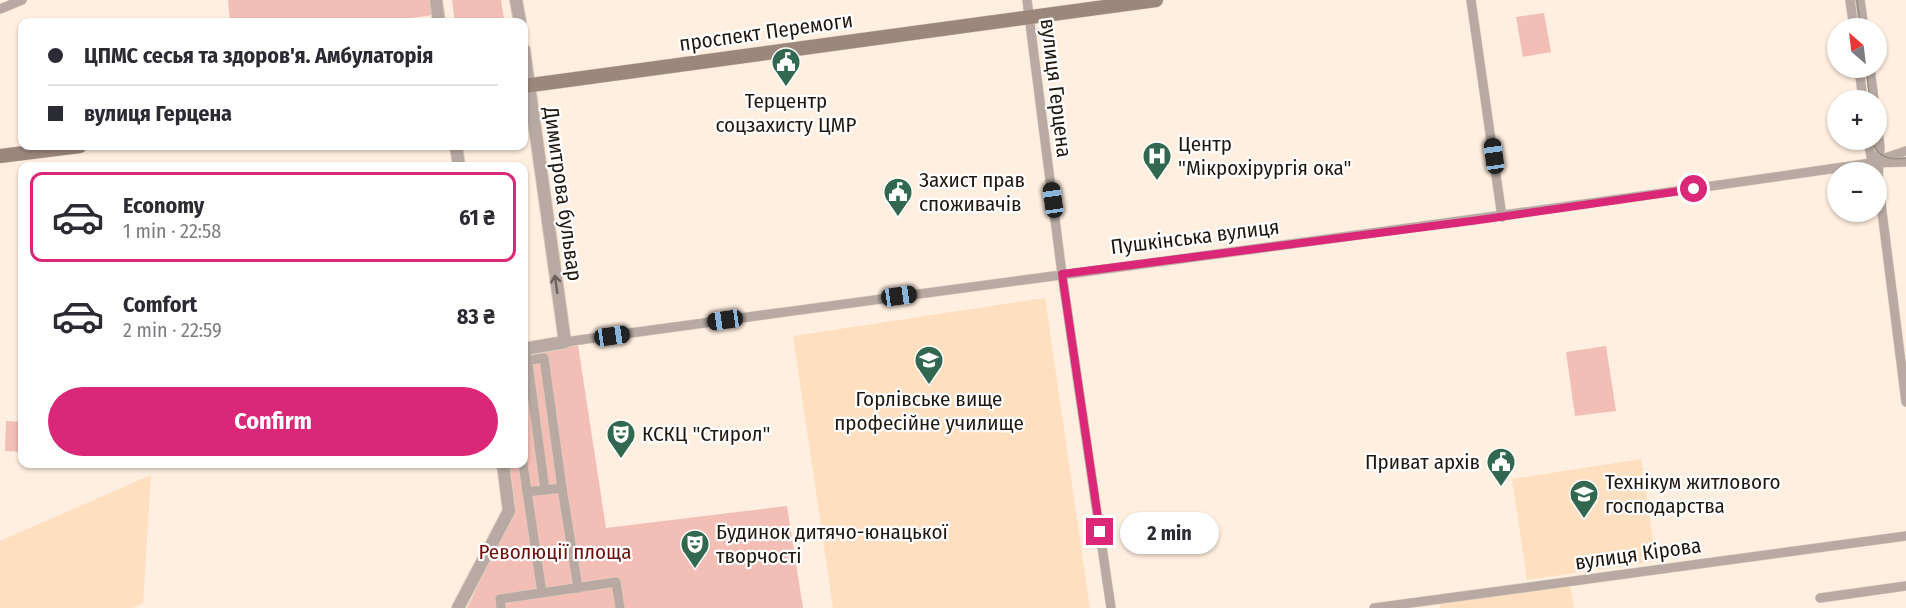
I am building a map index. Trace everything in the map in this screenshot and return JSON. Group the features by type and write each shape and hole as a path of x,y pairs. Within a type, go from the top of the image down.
{"main road":[{"name":"проспект Перемоги","path":"528,85 1156,0"},
{"path":"0,156 48,150"}],"street":[{"path":"0,9 22,0"},
{"path":"436,0 438,18"},
{"path":"516,0 519,18"},
{"name":"вулиця Герцена","path":"1027,0 1062,274 1111,608"},
{"path":"1471,0 1502,217"},
{"path":"1850,0 1853,18"},
{"path":"1860,0 1863,18"},
{"name":"Димитрова бульвар","path":"528,98 565,342"},
{"path":"1887,146 1904,151"},
{"name":"Пушкінська вулиця","path":"1887,162 1904,151"},
{"name":"Пушкінська вулиця","path":"1887,167 1906,162"},
{"name":"Пушкінська вулиця","path":"528,354 565,342 1062,274 1827,175"},
{"path":"1884,222 1906,402"},
{"path":"528,355 544,358 578,588"},
{"path":"528,375 545,490"},
{"path":"458,608 509,511 504,468"},
{"path":"524,468 542,593"},
{"path":"527,492 562,488"},
{"name":"вулиця Кірова","path":"1374,608 1906,536"},
{"path":"501,608 500,599 616,582 620,608"},
{"path":"1820,598 1906,586"}],"shaded area":[{"path":"1045,298 1090,608 833,608 793,336"},
{"name":"Технікум житлового господарства","path":"1641,459 1656,561 1527,580 1512,479"},
{"path":"151,475 143,603 132,608 0,608 0,541"},
{"path":"1570,584 1574,608 1440,608 1439,602"}],"green space":[{"path":"228,0 431,0 433,15 411,18 230,18"},
{"path":"452,0 501,0 504,18 454,18"},
{"path":"1544,13 1551,52 1523,57 1516,17"},
{"name":"Революції площа","path":"578,345 606,528 787,506 803,608 467,608 515,507 510,468 528,468 528,354"},
{"path":"1606,346 1616,411 1575,416 1566,352"},
{"path":"6,421 18,422 18,452 5,451"}],"tram line":[{"path":"1857,0 1860,18"},
{"path":"1867,78 1869,90"},
{"path":"1877,150 1889,158 1906,158"}],"place":[{"name":"Терцентр соцзахисту ЦМР","path":"786,88"},
{"name":"Центр \"Мікрохірургія ока\"","path":"1157,182"},
{"name":"Захист прав споживачів","path":"898,218"},
{"name":"Горлівське вище професійне училище","path":"929,386"},
{"name":"КСКЦ \"Стирол\"","path":"621,460"},
{"name":"Приват архів","path":"1501,488"},
{"name":"Технікум житлового господарства","path":"1584,520"},
{"name":"Будинок дитячо-юнацької творчості","path":"695,570"}],"route":[{"path":"1100,532 1062,274 1479,220 1694,189"}]}
